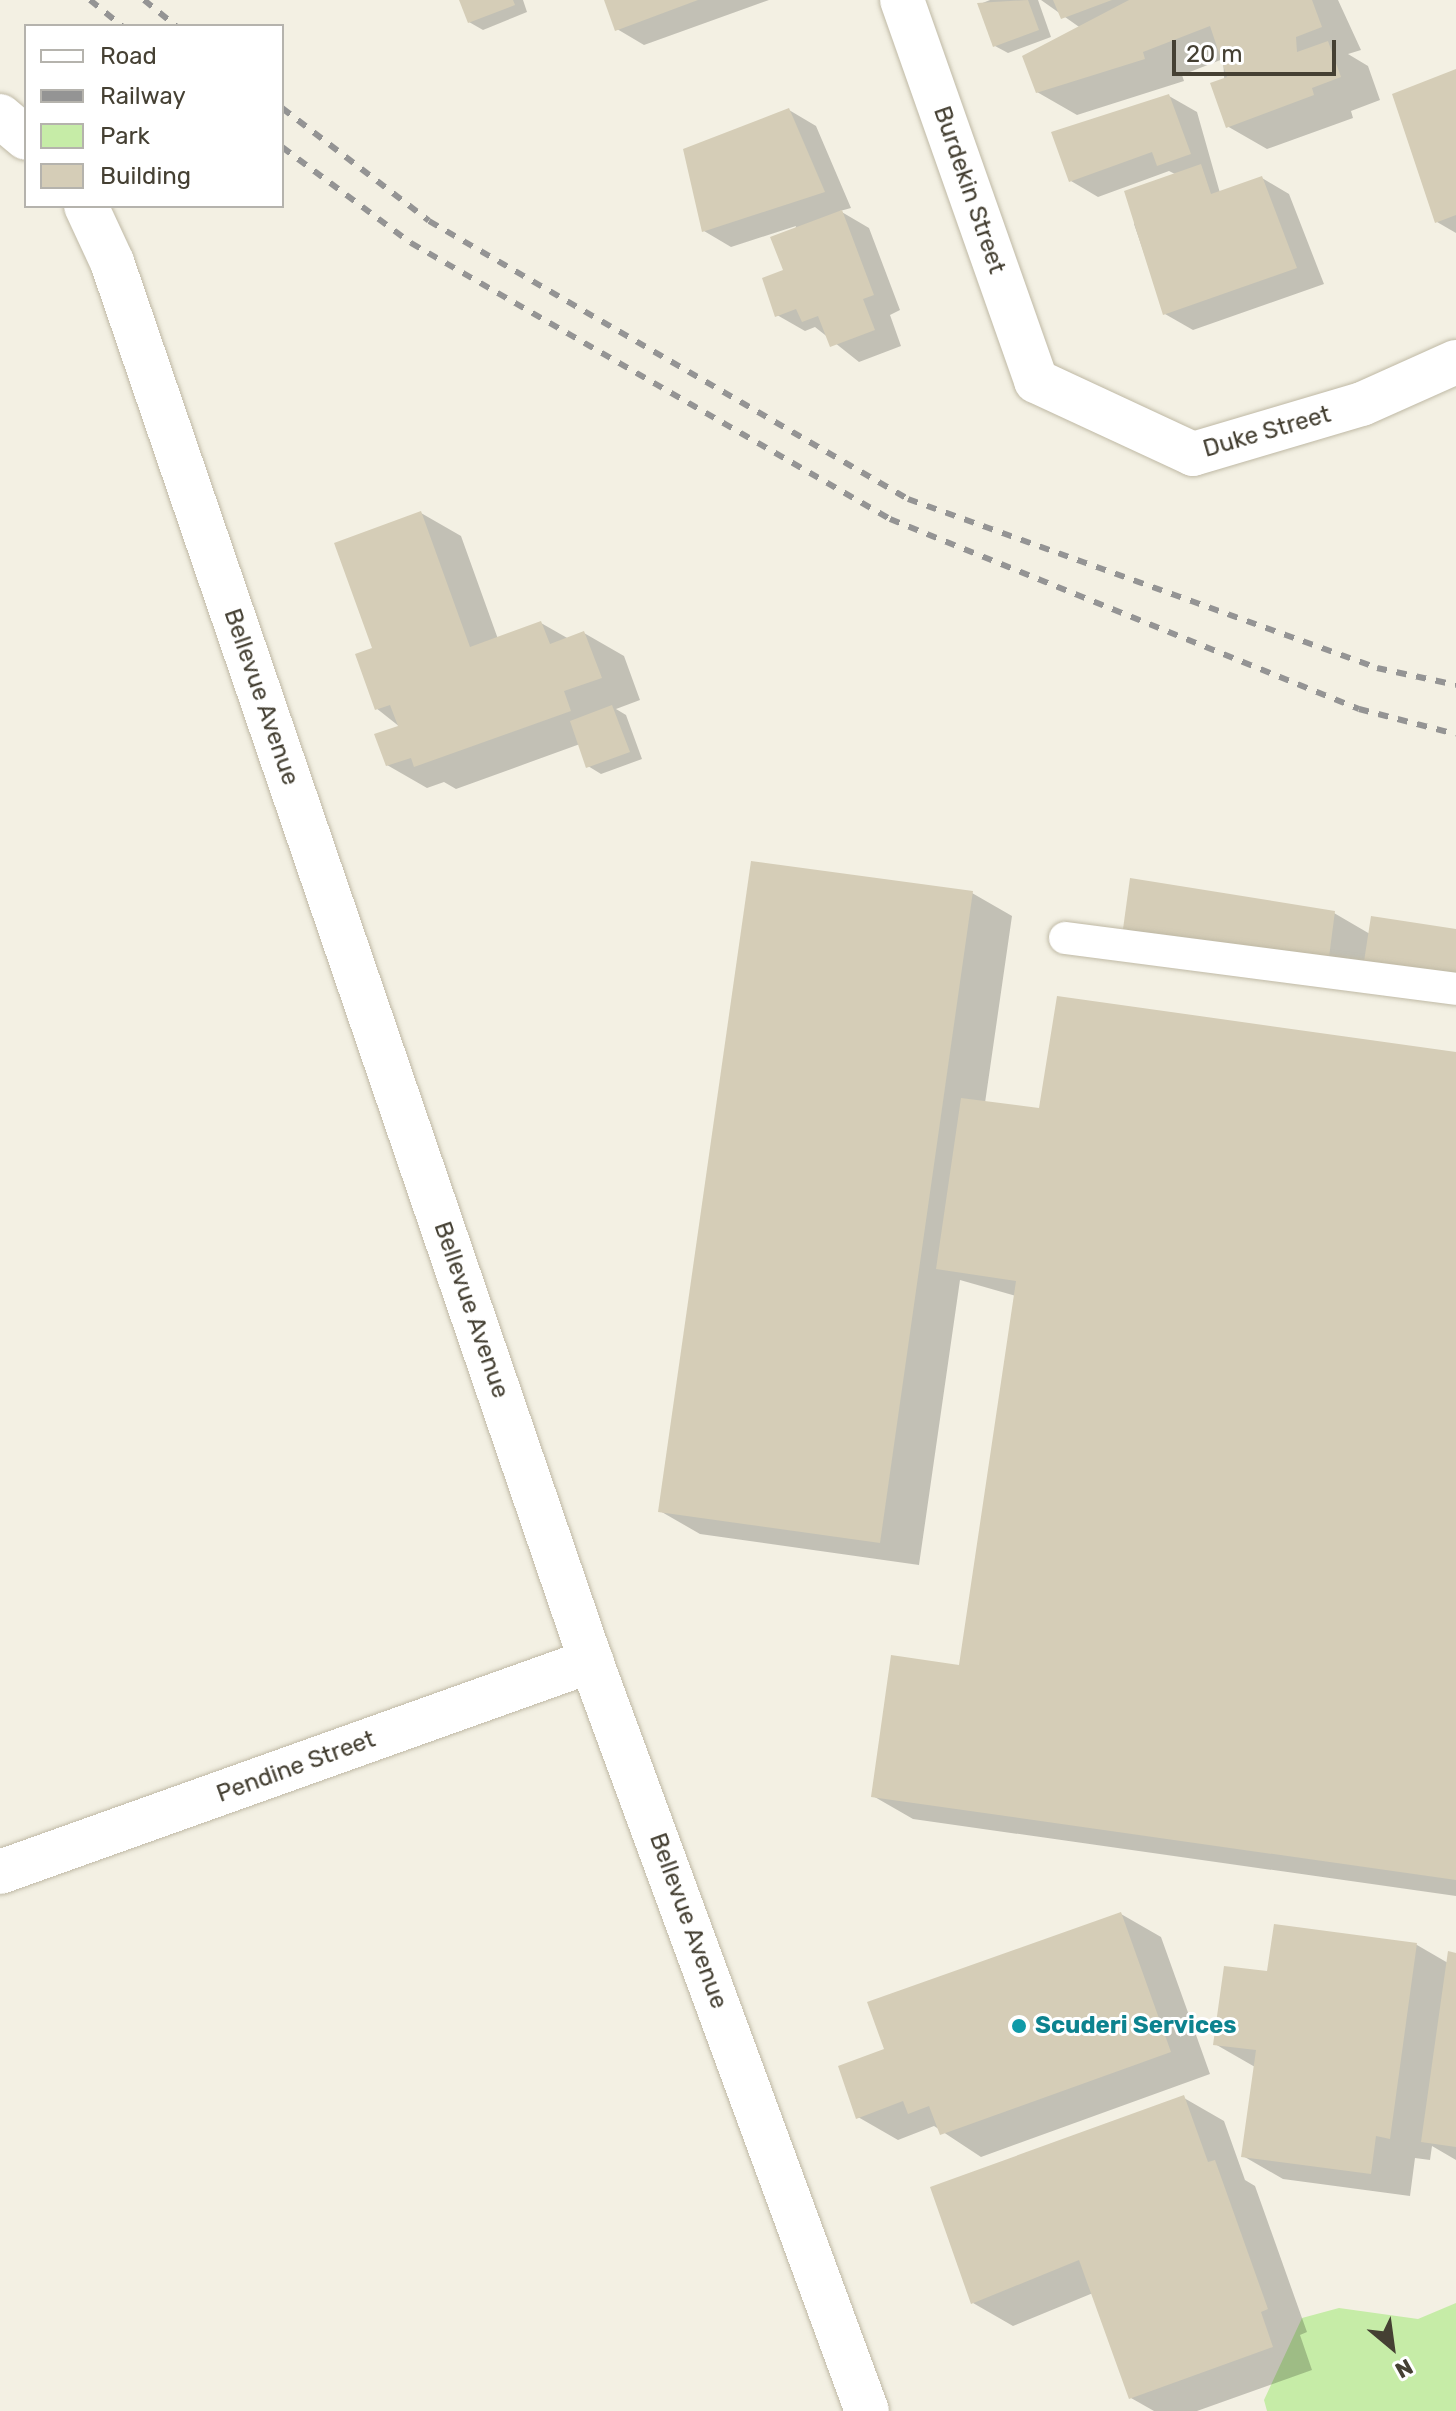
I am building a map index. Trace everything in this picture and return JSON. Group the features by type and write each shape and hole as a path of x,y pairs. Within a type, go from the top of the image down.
{"street":[{"name":"Burdekin Street","path":"902,0 1036,381"},
{"path":"0,116 24,136"},
{"name":"Bellevue Avenue","path":"87,208 112,262 591,1661 867,2411"},
{"name":"Duke Street","path":"1036,381 1193,454 1362,404 1456,362"},
{"name":"Pendine Street","path":"0,1872 591,1661"}],"lane":[{"path":"1065,938 1456,989"}],"green space":[{"path":"1456,2303 1456,2411 1267,2411 1264,2400 1302,2318 1339,2308 1418,2319"}],"building":[{"path":"459,0 513,0 515,5 468,23"},
{"path":"604,0 698,0 615,31"},
{"path":"1028,0 1039,30 993,47 977,3"},
{"path":"1053,0 1112,0 1061,19"},
{"path":"1129,0 1312,0 1322,27 1296,37 1297,52 1328,41 1341,77 1312,88 1314,95 1226,128 1210,83 1227,77 1210,26 1143,52 1145,59 1036,93 1022,56"},
{"path":"1456,69 1456,215 1435,223 1392,94"},
{"path":"1169,94 1191,154 1157,166 1152,152 1069,182 1051,132"},
{"path":"789,108 825,192 702,232 683,149"},
{"path":"1201,164 1211,194 1262,176 1297,268 1163,315 1124,191"},
{"path":"842,210 874,295 863,299 875,330 830,347 818,316 802,322 796,309 775,317 762,278 783,270 770,237"},
{"path":"421,511 470,647 541,621 550,644 584,631 602,678 564,691 571,711 414,767 411,758 386,766 374,734 398,726 390,705 375,710 355,654 372,648 334,543"},
{"path":"612,705 630,752 586,768 570,721"},
{"path":"751,861 973,891 880,1543 658,1512"},
{"path":"1130,878 1335,911 1329,957 1123,929"},
{"path":"1371,916 1456,929 1456,981 1363,968"},
{"path":"1057,996 1456,1052 1456,1880 871,1797 891,1655 959,1665 1016,1281 936,1269 961,1098 1039,1108"},
{"name":"Scuderi Services","path":"1121,1912 1171,2052 940,2135 929,2106 908,2114 903,2101 856,2119 838,2066 884,2049 867,2002"},
{"path":"1274,1924 1417,1943 1390,2139 1376,2136 1371,2174 1241,2157 1256,2050 1213,2045 1224,1966 1267,1971"},
{"path":"1448,1951 1456,1953 1456,2147 1421,2142"},
{"path":"1184,2095 1208,2162 1215,2160 1268,2309 1261,2312 1273,2347 1129,2399 1079,2260 971,2304 930,2187"}],"railway":[{"path":"90,0 120,24"},
{"path":"144,0 174,24"},
{"path":"284,110 429,221 908,499 1377,668 1456,685"},
{"path":"284,148 411,243 890,519 1359,709 1456,734"}],"place":[{"name":"Scuderi Services","path":"1019,2026"}]}
